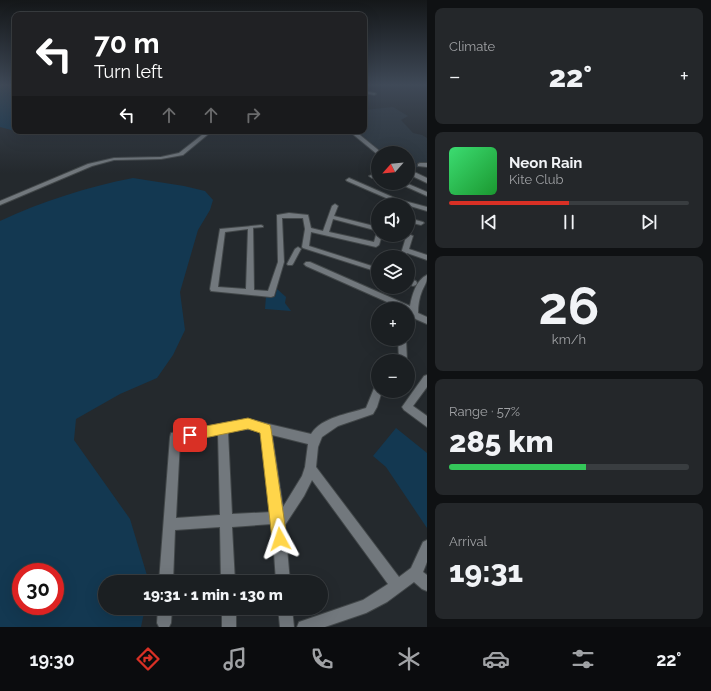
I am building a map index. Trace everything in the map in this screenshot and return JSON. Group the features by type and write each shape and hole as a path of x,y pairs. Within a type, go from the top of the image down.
{"street":[{"path":"0,203 90,164 114,159 161,158 181,154 206,134"},
{"path":"356,134 371,146"},
{"path":"420,165 427,165"},
{"path":"415,175 427,181"},
{"path":"349,180 396,200 427,210"},
{"path":"415,189 427,194"},
{"path":"325,234 335,206"},
{"path":"261,226 222,230 214,289 272,294 281,262 277,224 279,216 306,216 308,229 301,248 290,264"},
{"path":"331,217 371,227"},
{"path":"415,222 421,223"},
{"path":"250,292 251,227"},
{"path":"308,229 376,245 377,242"},
{"path":"408,242 404,253 427,258"},
{"path":"301,248 371,268"},
{"path":"308,264 385,302"},
{"path":"415,304 421,282 427,278"},
{"path":"415,316 427,321"},
{"path":"427,379 407,407 427,422"},
{"path":"278,522 306,481 310,469 314,440 318,433 327,427 368,411 372,407 375,398"},
{"path":"166,575 175,437 248,424 314,440"},
{"path":"223,429 228,575"},
{"path":"266,429 278,522 282,575"},
{"path":"310,469 398,586"},
{"path":"169,524 226,521 278,522"},
{"path":"304,627 366,606 398,586 415,574 427,546"},
{"path":"415,574 427,584"},
{"path":"164,623 165,615"},
{"path":"228,615 229,627"},
{"path":"286,615 287,627"}],"shaded area":[{"path":"0,114 12,114 12,130 0,127"},
{"path":"367,114 405,114 408,116 401,120 413,133 427,138 427,163 416,163 421,167 415,168 415,146 375,146 361,134 367,134"},
{"path":"133,178 205,191 213,200 210,210 198,230 180,292 185,330 173,355 157,378 120,394 76,419 74,440 130,519 147,575 98,575 98,615 144,615 141,627 0,627 0,221 49,201 82,190"},
{"path":"277,289 286,297 285,303 291,311 265,309 266,296 275,297"},
{"path":"396,428 427,453 427,528 386,467 373,456"}],"route":[{"path":"190,435 248,424 254,424 266,429 280,539"}]}
